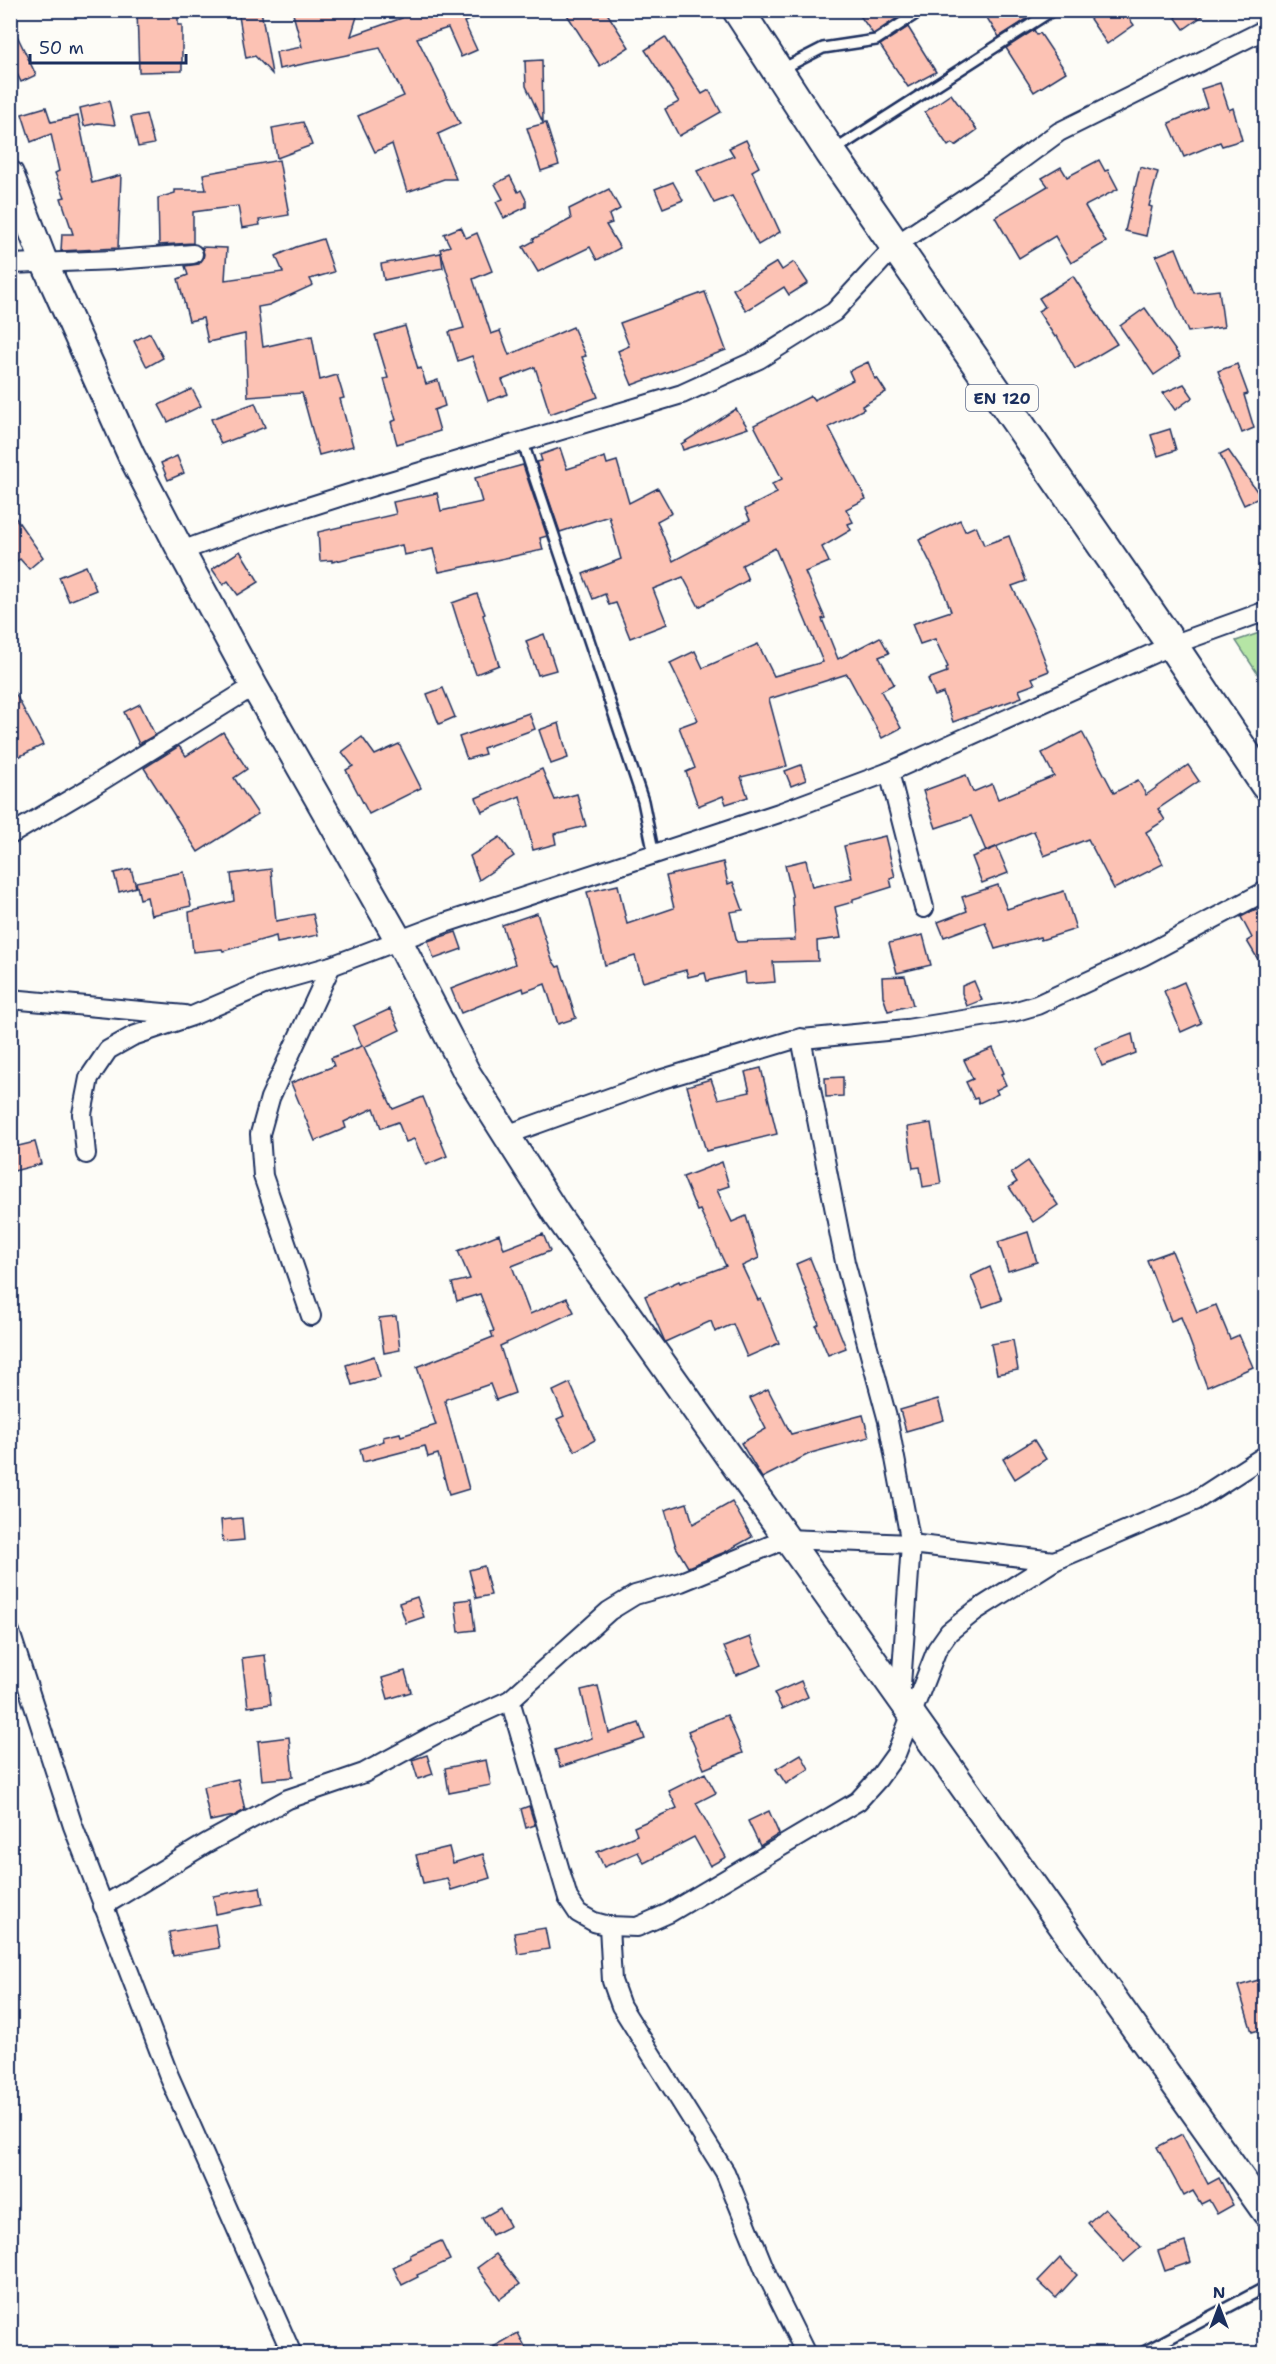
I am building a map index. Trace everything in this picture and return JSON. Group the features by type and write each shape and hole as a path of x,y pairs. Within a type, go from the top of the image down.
{"main road":[{"name":"EN 120","path":"739,11 831,153 1172,645 1266,786"}],"street":[{"path":"181,551 275,517 682,394 759,359 834,312 896,245 1059,132 1266,29"},
{"path":"10,174 45,264 131,454 254,687 398,939 467,1073 557,1215 1266,2213"},
{"path":"10,264 45,264 193,254"},
{"path":"86,1154 82,1114 89,1078 108,1050 133,1036 192,1016 264,985 331,966 398,939 758,821 889,772 1172,645 1266,612"},
{"path":"10,835 254,687"},
{"path":"889,772 924,908"},
{"path":"506,1135 659,1080 801,1038 907,1029 1013,1012 1037,1005 1143,956 1266,891"},
{"path":"311,1316 263,1176 260,1134 270,1098 331,966"},
{"path":"10,999 192,1016"},
{"path":"510,1700 568,1898 578,1913 594,1922 609,1926 637,1927 669,1913 858,1801 896,1754 905,1706 911,1544 888,1421 845,1262 801,1038"},
{"path":"905,1706 949,1632 975,1611 1054,1562 1195,1501 1266,1455"},
{"path":"103,1906 207,1843 288,1799 364,1773 436,1734 510,1700 609,1611 626,1600 657,1587 681,1582 786,1539 911,1544 1054,1562"},
{"path":"10,1632 73,1826 169,2076 292,2354"},
{"path":"609,1926 612,1981 621,2006 725,2172 767,2275 806,2354"}],"lane":[{"path":"777,71 823,48 876,40 922,10"},
{"path":"831,153 1053,10"},
{"path":"524,443 643,801 654,855"},
{"path":"1140,2354 1266,2287"}],"green space":[{"path":"1266,631 1265,685 1236,641"}],"building":[{"path":"137,10 178,10 178,25 182,25 182,71 139,72"},
{"path":"238,10 261,10 272,74 255,56 246,58"},
{"path":"292,10 359,10 351,36 402,18 399,10 489,10 489,13 464,22 477,50 461,57 448,28 417,38 460,124 438,134 456,179 444,179 407,192 392,144 375,152 358,116 404,96 380,48 279,69 276,52 302,47"},
{"path":"564,10 605,10 629,47 600,66"},
{"path":"856,10 897,10 900,16 873,34"},
{"path":"982,10 1021,10 1027,19 999,37"},
{"path":"1084,10 1123,10 1134,25 1107,44"},
{"path":"1170,10 1211,10 1184,29"},
{"path":"10,21 36,75 21,82 10,59"},
{"path":"908,27 936,72 908,87 880,45"},
{"path":"1034,30 1037,35 1040,33 1066,72 1034,92 1006,48"},
{"path":"665,37 702,94 709,90 721,112 679,136 665,109 679,102 645,50"},
{"path":"542,60 543,123 526,86 525,61"},
{"path":"1220,83 1229,110 1233,108 1242,140 1222,146 1220,142 1184,157 1169,123 1207,107 1201,89"},
{"path":"951,94 977,130 955,146 952,143 948,146 925,112"},
{"path":"109,101 115,125 98,123 84,126 80,108"},
{"path":"46,107 51,122 78,116 92,183 121,175 118,248 61,251 62,234 73,234 61,198 65,197 55,173 59,171 51,134 31,142 22,114"},
{"path":"146,114 154,144 138,147 131,117"},
{"path":"303,122 312,145 277,158 272,128"},
{"path":"546,123 559,165 541,171 527,128"},
{"path":"746,140 759,167 752,171 780,232 758,245 732,196 714,203 697,171 734,156 729,148"},
{"path":"279,160 289,215 259,220 260,225 242,228 238,206 193,212 193,243 159,245 158,198 175,193 175,190 206,190 203,174"},
{"path":"1099,160 1105,171 1108,170 1118,189 1085,206 1106,242 1071,263 1055,236 1019,258 995,217 1048,186 1042,178 1061,167 1067,177"},
{"path":"1140,167 1158,172 1149,206 1152,207 1146,236 1125,231"},
{"path":"510,176 518,192 521,190 526,200 526,207 504,218 496,202 503,199 495,184"},
{"path":"673,182 683,200 663,208 655,189"},
{"path":"609,189 620,209 609,215 612,223 606,225 620,248 597,260 590,247 538,272 523,247 534,241 533,239 571,219 569,209"},
{"path":"461,227 466,238 477,233 492,271 473,279 491,334 500,331 509,355 573,327 586,356 582,357 598,397 550,414 535,367 502,380 508,394 488,401 472,356 458,361 449,332 464,328 440,249 450,246 444,234"},
{"path":"323,239 334,272 310,279 313,285 269,305 258,307 263,347 312,336 320,380 337,375 344,398 340,399 353,446 319,455 302,393 248,397 245,334 208,342 203,318 189,321 178,279 188,275 185,266 199,264 203,259 202,247 227,248 225,280 283,272 276,256"},
{"path":"1176,248 1194,293 1219,290 1224,327 1188,332 1156,256"},
{"path":"441,253 443,268 384,280 381,264"},
{"path":"777,262 782,270 794,262 808,283 789,295 784,287 746,311 733,289"},
{"path":"1073,276 1117,344 1075,369 1057,336 1055,337 1038,311 1045,307 1039,298"},
{"path":"705,292 726,350 632,385 618,351 629,346 620,323"},
{"path":"1145,308 1180,357 1154,375 1120,326"},
{"path":"405,326 418,369 421,368 426,384 438,380 445,406 434,410 440,431 397,444 391,422 396,420 384,379 388,378 375,335"},
{"path":"150,333 163,358 147,367 134,341"},
{"path":"868,362 875,379 877,378 886,392 862,406 864,409 829,427 866,499 846,509 853,522 848,524 851,530 822,547 829,562 805,572 825,618 822,619 838,659 880,637 889,653 879,657 894,684 881,691 901,728 882,738 847,674 769,699 787,766 741,777 748,797 726,804 723,796 698,806 686,772 695,768 679,727 698,720 670,663 695,651 703,668 758,644 774,676 823,662 775,548 742,565 748,580 699,607 683,577 653,589 667,624 630,638 616,603 609,605 605,594 593,599 583,574 621,559 609,516 560,532 536,462 542,461 540,455 560,448 567,469 605,457 607,464 617,461 629,503 658,488 672,513 657,521 673,561 750,520 745,509 777,493 772,484 782,479 754,425 811,396 814,400 853,380 849,371"},
{"path":"1237,364 1248,394 1244,395 1254,428 1242,433 1218,371"},
{"path":"1184,384 1193,397 1175,410 1163,393"},
{"path":"192,389 201,406 168,422 159,405"},
{"path":"255,403 265,427 221,444 211,419"},
{"path":"736,409 748,428 683,450 681,444"},
{"path":"1170,429 1176,450 1158,456 1151,435"},
{"path":"1228,450 1261,497 1244,505 1220,454"},
{"path":"177,456 184,473 168,480 161,463"},
{"path":"523,465 547,536 540,538 543,550 439,572 433,549 404,555 402,545 332,562 332,560 320,561 318,532 396,514 393,502 437,493 441,511 482,502 475,478"},
{"path":"10,510 43,557 29,569 20,559 10,566"},
{"path":"960,520 965,531 976,526 984,545 1009,536 1026,581 1012,586 1034,632 1049,671 1032,678 1035,684 1019,690 1022,697 953,722 943,693 935,696 928,679 947,672 948,667 935,639 920,644 912,624 951,611 940,582 919,540"},
{"path":"240,551 259,582 238,595 228,581 223,585 212,569"},
{"path":"86,566 96,590 69,601 59,577"},
{"path":"477,594 499,665 476,674 452,603"},
{"path":"544,634 556,670 538,675 526,641"},
{"path":"10,684 43,745 10,761"},
{"path":"443,688 455,717 439,724 427,694"},
{"path":"140,704 155,735 139,744 124,712"},
{"path":"529,713 535,729 483,748 485,754 467,759 459,737"},
{"path":"559,723 568,758 551,764 539,730"},
{"path":"223,732 247,769 234,778 258,814 198,852 144,768 179,746 186,756"},
{"path":"1082,732 1114,793 1138,780 1146,795 1188,765 1199,781 1158,809 1165,820 1146,832 1163,864 1114,889 1088,839 1044,856 1034,831 986,851 971,816 936,828 923,791 966,775 973,792 992,784 998,799 1054,776 1042,753"},
{"path":"362,737 375,755 399,744 421,788 369,814 346,770 353,766 342,752"},
{"path":"801,765 806,780 791,786 785,771"},
{"path":"542,769 555,800 577,794 586,826 554,834 556,844 533,850 520,796 482,812 476,798"},
{"path":"885,836 895,877 890,879 892,887 835,907 841,938 817,941 818,961 773,962 775,982 746,984 745,972 707,981 705,973 688,977 686,970 643,982 635,956 605,965 587,892 618,885 627,924 674,908 666,876 723,862 728,884 733,882 743,910 730,912 737,942 795,940 792,895 785,865 806,860 812,887 852,878 844,846"},
{"path":"500,837 514,856 479,880 470,856"},
{"path":"997,847 1008,873 982,883 972,857"},
{"path":"131,869 136,887 119,892 114,873"},
{"path":"271,869 276,921 313,914 318,935 277,943 276,936 223,951 222,949 193,952 189,912 234,901 231,874"},
{"path":"184,872 191,906 151,915 147,897 140,899 136,882"},
{"path":"998,885 1007,909 1064,891 1076,929 1041,940 1040,937 995,949 985,922 944,937 938,922 967,911 962,897"},
{"path":"1256,909 1266,927 1266,973 1247,941 1252,938 1241,917"},
{"path":"537,913 552,960 557,967 560,966 576,1018 558,1024 545,984 524,992 523,988 461,1013 451,989 515,964 502,925"},
{"path":"456,932 462,949 434,959 428,941"},
{"path":"923,935 931,965 897,973 889,943"},
{"path":"905,976 913,1005 888,1011 883,996 882,977"},
{"path":"974,981 982,1000 967,1006 962,986"},
{"path":"1184,982 1201,1023 1181,1032 1164,991"},
{"path":"390,1009 400,1030 364,1047 393,1109 423,1097 447,1156 426,1165 414,1139 406,1142 398,1122 381,1128 374,1108 344,1122 346,1128 315,1141 291,1083 334,1066 331,1058 362,1046 353,1026"},
{"path":"1132,1034 1136,1053 1102,1066 1095,1048"},
{"path":"993,1048 1004,1073 1001,1074 1006,1085 996,1090 998,1094 979,1103 977,1098 974,1099 966,1082 973,1079 964,1060"},
{"path":"761,1068 777,1134 706,1151 687,1086 711,1079 718,1099 750,1092 745,1072"},
{"path":"843,1077 843,1096 826,1097 825,1078"},
{"path":"931,1123 941,1184 923,1187 920,1167 913,1168 907,1127"},
{"path":"35,1142 41,1164 10,1172 10,1148"},
{"path":"1028,1161 1058,1205 1033,1222 1009,1187 1017,1182 1011,1173"},
{"path":"722,1162 729,1186 717,1190 732,1222 746,1216 759,1258 742,1266 758,1300 761,1299 779,1343 747,1357 733,1324 715,1332 711,1321 665,1342 645,1296 679,1281 680,1283 726,1266 700,1210 697,1211 683,1177"},
{"path":"1028,1232 1037,1262 1008,1271 998,1242"},
{"path":"499,1234 504,1249 543,1234 550,1251 512,1266 530,1314 567,1298 574,1312 500,1346 515,1393 496,1400 490,1384 446,1399 469,1489 449,1495 438,1454 428,1457 425,1446 363,1462 360,1449 384,1441 383,1437 400,1433 401,1436 436,1425 417,1367 493,1337 491,1332 494,1331 480,1294 457,1301 452,1283 470,1279 458,1251"},
{"path":"1172,1251 1197,1312 1216,1305 1230,1339 1239,1335 1253,1367 1207,1387 1181,1317 1171,1321 1147,1260"},
{"path":"810,1258 846,1348 828,1355 796,1264"},
{"path":"990,1267 1002,1300 983,1307 971,1276"},
{"path":"396,1316 400,1350 384,1353 379,1318"},
{"path":"1013,1340 1018,1370 997,1374 991,1344"},
{"path":"374,1356 380,1377 352,1385 346,1365"},
{"path":"570,1383 595,1440 575,1451 557,1419 564,1416 553,1391"},
{"path":"768,1389 791,1434 863,1415 869,1437 811,1453 762,1478 741,1443 766,1429 750,1398"},
{"path":"938,1399 944,1420 906,1431 900,1410"},
{"path":"1034,1440 1046,1459 1015,1479 1003,1459"},
{"path":"732,1502 752,1537 725,1552 688,1567 676,1547 665,1510 687,1503 693,1524"},
{"path":"242,1518 244,1540 223,1542 221,1520"},
{"path":"484,1566 491,1595 476,1598 469,1570"},
{"path":"417,1597 424,1617 406,1623 399,1603"},
{"path":"471,1599 475,1630 459,1632 455,1601"},
{"path":"750,1637 762,1665 736,1675 724,1647"},
{"path":"265,1655 271,1704 248,1707 242,1658"},
{"path":"405,1671 411,1692 388,1699 382,1678"},
{"path":"801,1681 808,1697 782,1709 774,1693"},
{"path":"598,1686 609,1733 639,1723 645,1739 560,1767 555,1750 592,1738 581,1690"},
{"path":"727,1715 743,1753 704,1769 688,1731"},
{"path":"289,1737 293,1777 262,1780 258,1741"},
{"path":"801,1754 809,1769 786,1784 776,1769"},
{"path":"427,1755 433,1774 418,1779 412,1760"},
{"path":"486,1760 491,1785 449,1793 445,1768"},
{"path":"705,1773 716,1793 696,1803 726,1857 710,1866 694,1837 644,1863 638,1852 604,1867 597,1852 637,1835 634,1827 677,1808 669,1791"},
{"path":"238,1779 245,1810 234,1816 210,1821 203,1787"},
{"path":"529,1806 535,1825 526,1828 521,1809"},
{"path":"769,1811 779,1834 760,1846 748,1821"},
{"path":"449,1847 453,1863 483,1854 490,1878 451,1890 447,1878 423,1883 416,1855"},
{"path":"260,1887 263,1904 216,1914 213,1896"},
{"path":"215,1924 219,1948 173,1956 169,1932"},
{"path":"545,1928 549,1949 518,1954 514,1933"},
{"path":"1262,1979 1266,1992 1266,2028 1252,2032 1238,1986"},
{"path":"1182,2134 1208,2184 1219,2178 1233,2205 1217,2214 1209,2200 1201,2204 1193,2191 1184,2196 1157,2147"},
{"path":"500,2208 510,2226 492,2235 482,2218"},
{"path":"1105,2208 1141,2247 1124,2262 1088,2223"},
{"path":"441,2241 450,2260 417,2275 418,2277 402,2285 393,2267 411,2258 410,2255"},
{"path":"1185,2242 1191,2262 1165,2271 1158,2251"},
{"path":"496,2254 520,2284 500,2299 477,2268"},
{"path":"1060,2258 1077,2275 1056,2298 1038,2281"},
{"path":"518,2333 529,2354 481,2354"}]}
